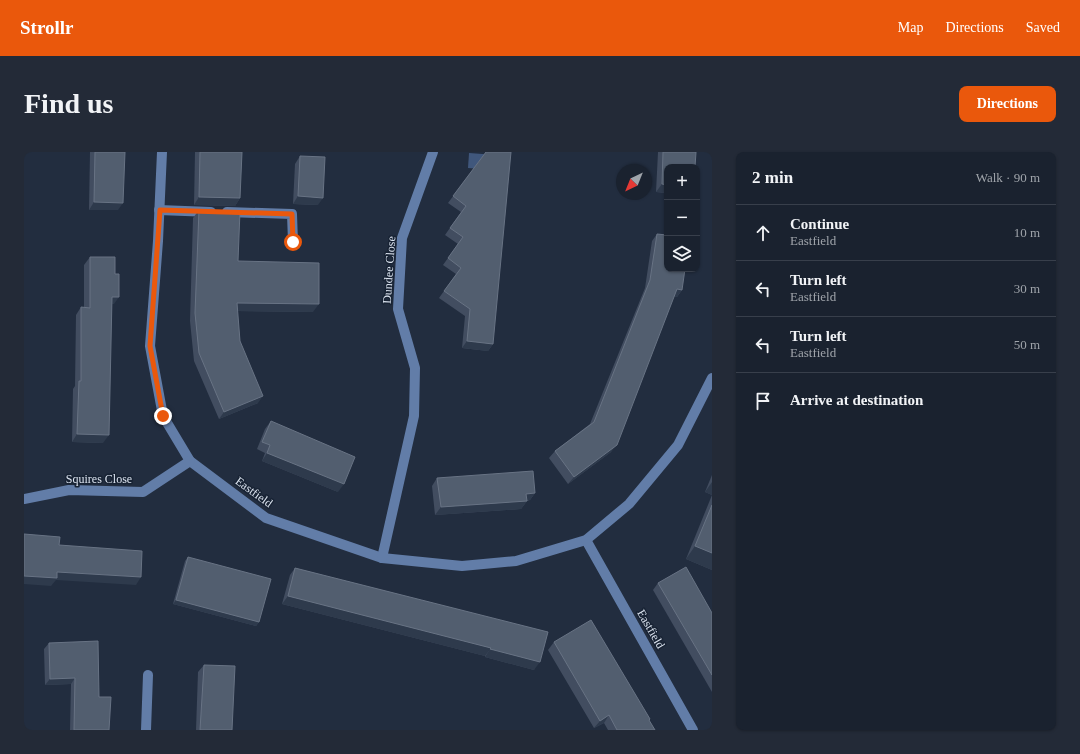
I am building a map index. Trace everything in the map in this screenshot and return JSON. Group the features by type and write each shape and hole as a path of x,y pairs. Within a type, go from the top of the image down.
{"street":[{"name":"Eastfield","path":"162,152 160,210 150,346 163,416 190,461 266,518 382,558 462,566 516,561 586,540 629,504 678,445 712,378"},
{"name":"Dundee Close","path":"382,558 414,416 416,368 398,309 402,238 433,152"},
{"path":"160,210 292,214 293,242"},
{"name":"Squires Close","path":"24,499 69,490 143,492 190,461"},
{"name":"Eastfield","path":"586,540 693,730"},
{"path":"146,730 148,675"}],"shaded area":[{"path":"469,153 509,156 508,171 468,168"}],"building":[{"path":"95,152 125,152 123,203 94,202"},
{"path":"200,152 242,152 240,198 199,197"},
{"path":"486,152 511,152 493,344 467,341 470,309 444,291 461,268 448,258 463,237 450,228 466,206 453,196"},
{"path":"663,152 696,152 695,164 664,164 664,184 662,184"},
{"path":"300,156 325,157 323,198 298,196"},
{"path":"199,210 240,211 238,261 319,263 319,304 237,303 240,341 263,396 224,412 199,353 195,313"},
{"path":"657,234 664,235 664,272 685,272 682,290 677,289 617,445 574,477 555,451 594,422 650,280"},
{"path":"90,257 115,257 115,274 119,274 119,297 112,297 109,435 77,434 79,381 81,381 81,307 90,308"},
{"path":"271,421 355,457 344,484 267,453 270,445 262,442"},
{"path":"533,471 535,493 526,494 527,501 441,507 437,478"},
{"path":"712,505 712,553 695,546"},
{"path":"24,534 60,537 59,545 142,551 141,577 57,572 57,578 24,576"},
{"path":"188,557 271,579 259,622 176,600"},
{"path":"686,567 712,613 712,675 658,583"},
{"path":"295,568 548,632 540,662 288,596"},
{"path":"591,620 650,719 649,720 655,730 617,730 609,715 600,721 554,642"},
{"path":"98,641 99,697 111,697 109,730 74,730 75,678 50,679 49,643"},
{"path":"204,665 235,666 232,730 200,730"}],"route":[{"path":"163,416 150,346 160,210 292,214 293,242"}]}
